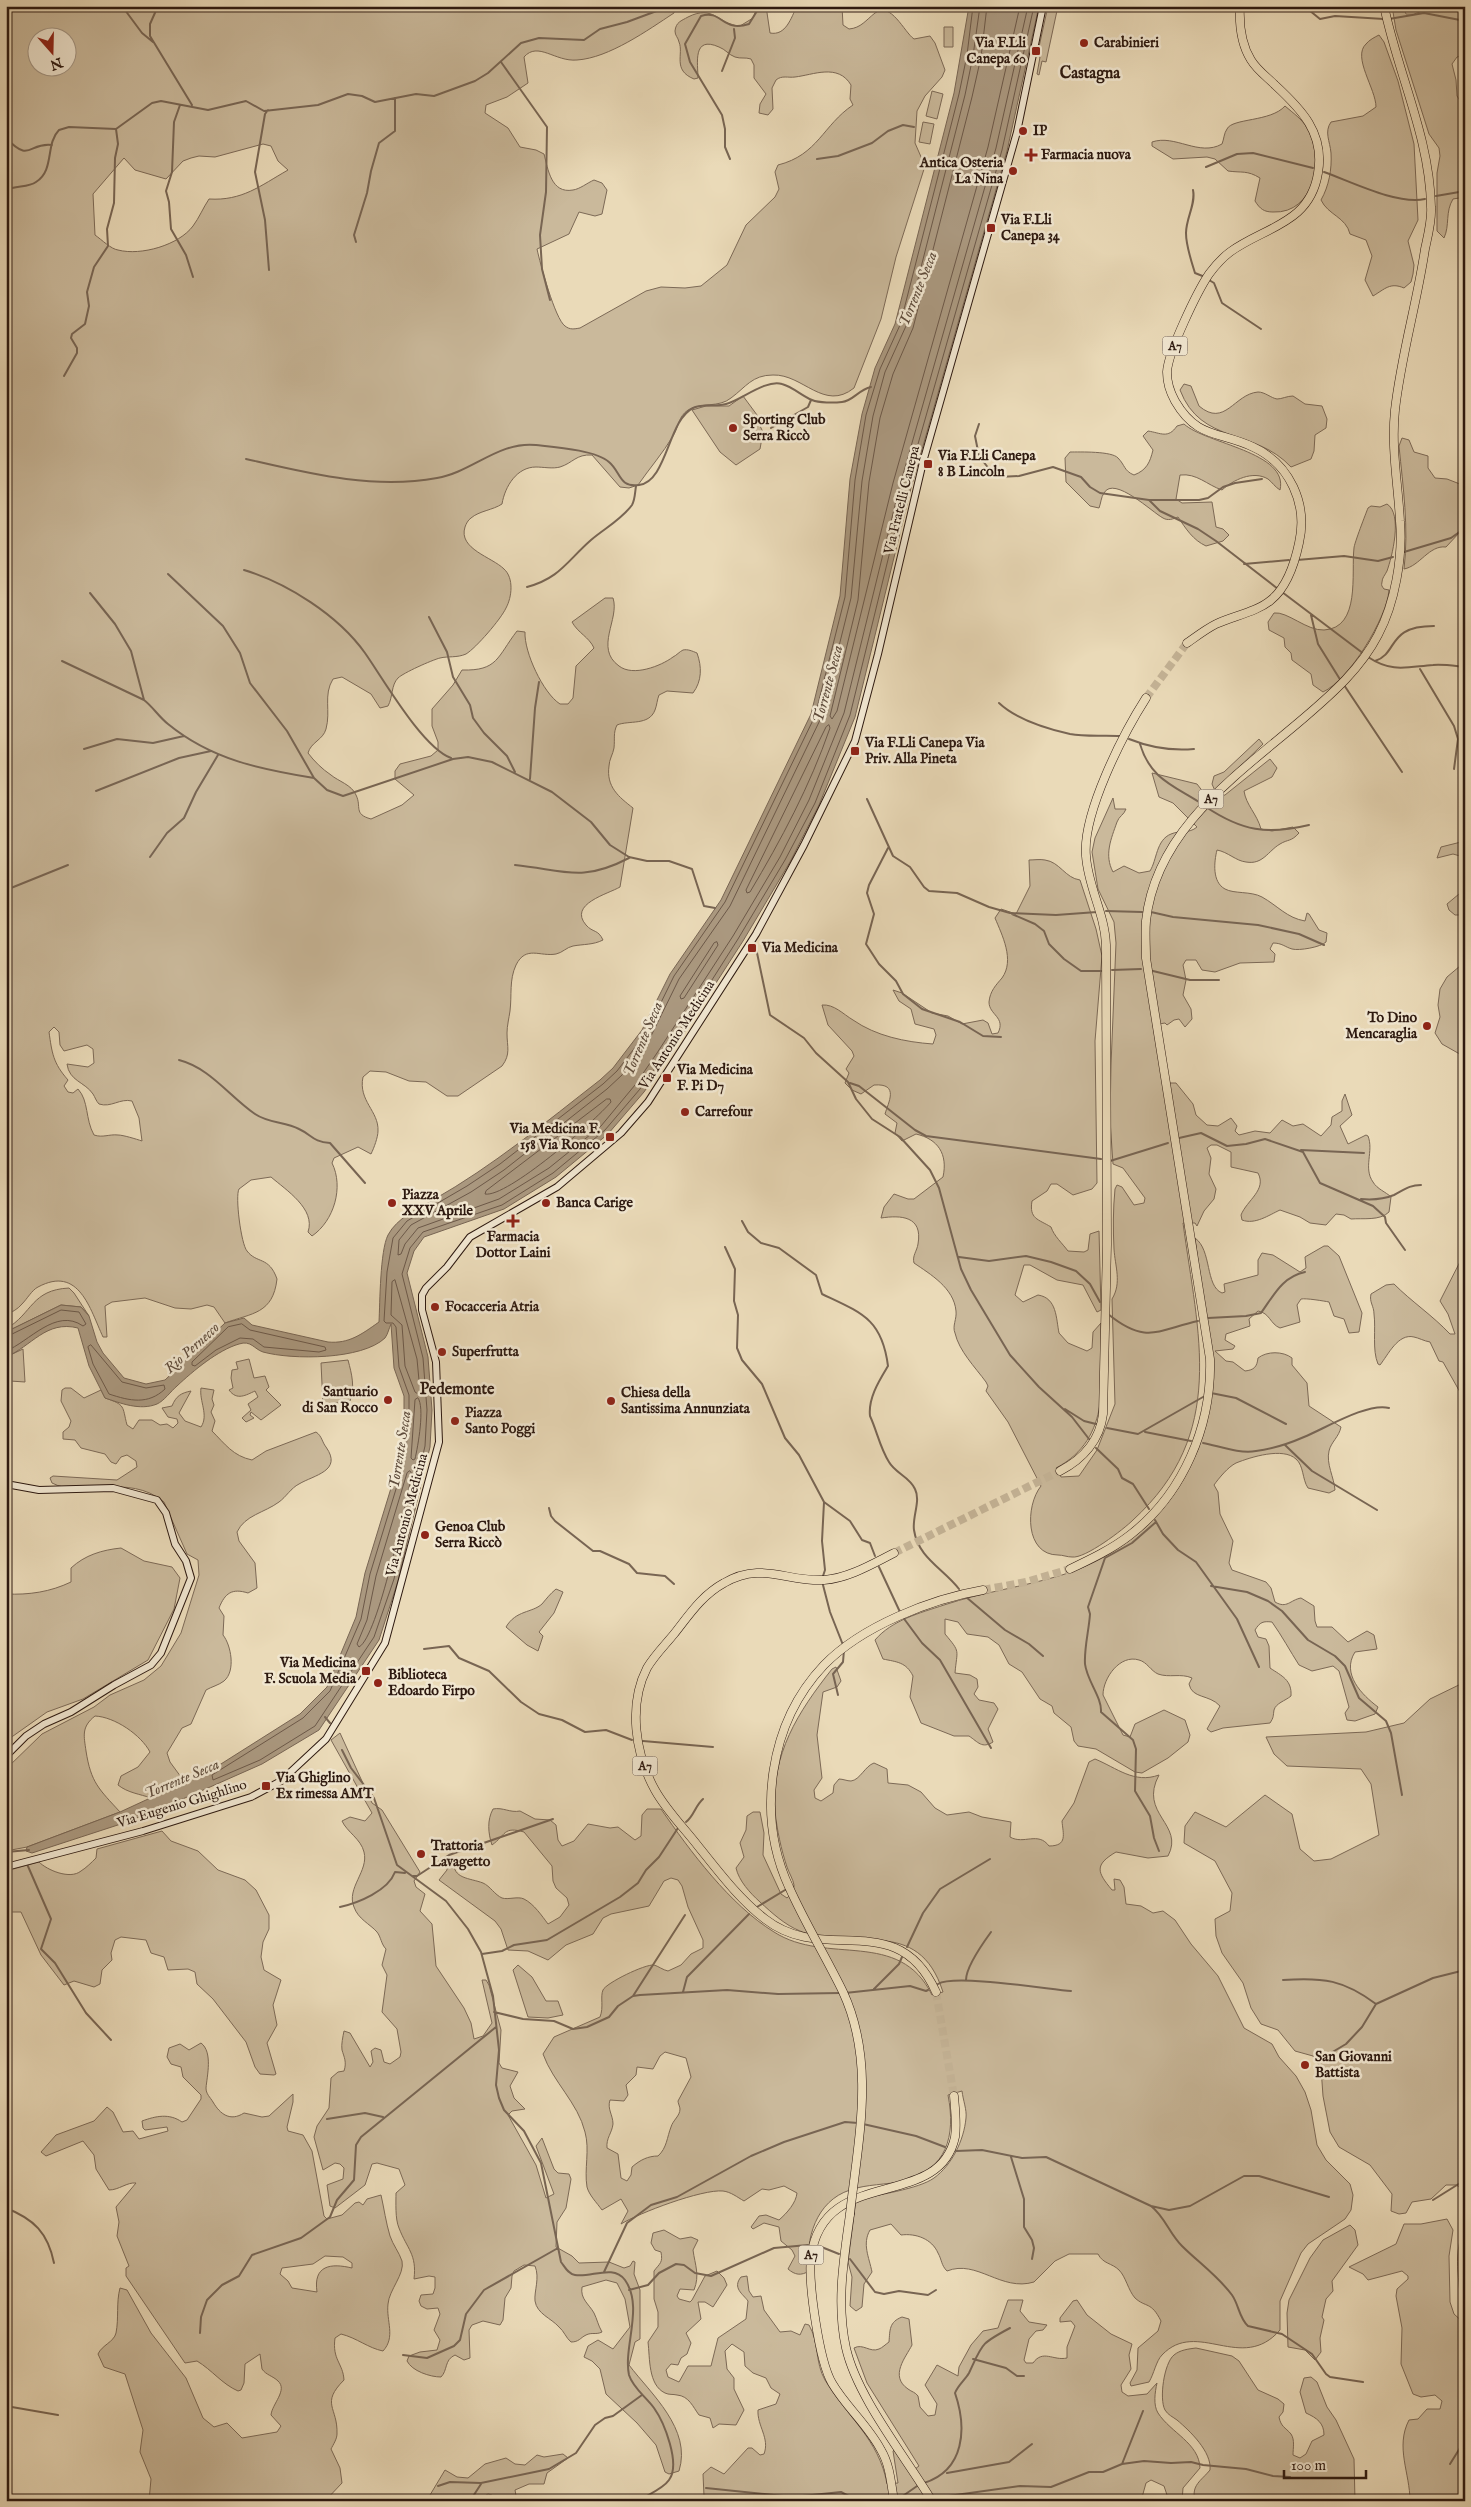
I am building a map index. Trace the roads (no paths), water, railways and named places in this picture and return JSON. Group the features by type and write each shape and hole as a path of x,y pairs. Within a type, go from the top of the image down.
{"highway":[{"name":"A7","path":"1187,643 1217,624 1271,600 1286,582 1296,558 1302,528 1302,510 1285,470 1270,456 1252,446 1213,435 1195,426 1180,410 1170,390 1167,376 1168,365 1177,342 1198,294 1213,269 1238,247 1278,227 1291,218 1311,194 1318,174 1319,150 1306,116 1251,60 1243,41 1240,6"},
{"name":"A7","path":"1070,1569 1103,1553 1130,1535 1164,1501 1184,1470 1196,1446 1209,1399 1210,1360 1146,958 1146,920 1157,877 1174,844 1195,813 1333,693 1354,671 1377,636 1386,617 1392,595 1399,559 1401,524 1393,452 1395,409 1432,209 1427,157 1384,6"},
{"path":"1060,1471 1076,1462 1088,1449 1100,1432 1103,1414 1107,1245 1106,945 1104,924 1087,866 1085,840 1095,803 1130,724 1146,698"},
{"name":"A7","path":"894,1553 837,1578 813,1580 755,1572 733,1578 715,1589 699,1602 647,1669 638,1695 636,1725 644,1762 655,1791 723,1877 753,1909 778,1929 793,1935 821,1940 878,1942 896,1948 913,1958 927,1975 936,1992"},
{"name":"A7","path":"932,2501 863,2391 853,2370 844,2338 842,2280 863,2098 864,2074 860,2048 844,1993 780,1868 773,1839 771,1815 773,1769 782,1737 797,1702 824,1666 847,1646 879,1626 956,1595 983,1590"},
{"name":"A7","path":"894,2501 890,2475 881,2449 836,2389 827,2372 812,2286 811,2255 818,2235 826,2222 847,2201 861,2195 908,2184 928,2174 937,2166 951,2148 954,2138 954,2096"}],"main road":[{"name":"Via Fratelli Canepa","path":"756,934 804,845 860,726 923,462 1017,132 1044,6"},
{"name":"Via Antonio Medicina","path":"339,1719 385,1643 436,1459 439,1442 438,1383 436,1362 422,1310 422,1295 470,1237 544,1197 621,1133 648,1102 756,934"},
{"path":"6,1484 39,1490 113,1488 157,1500 166,1513 175,1544 186,1561 191,1578 161,1653 151,1665 71,1712 44,1724 26,1736 6,1756"},
{"name":"Via Eugenio Ghighlino","path":"6,1866 143,1831 251,1797 281,1781 315,1750 339,1719"}],"water":[{"path":"969,6 1039,6 1007,151 911,488 855,717 819,805 790,862 743,941 667,1059 644,1092 608,1134 556,1177 504,1209 424,1237 414,1251 407,1273 428,1357 432,1410 430,1447 398,1581 379,1640 319,1730 262,1764 127,1822 32,1853 26,1851 27,1847 120,1812 213,1769 300,1714 327,1687 356,1617 365,1573 399,1462 404,1422 404,1396 394,1368 391,1324 385,1338 360,1351 344,1354 308,1357 276,1355 260,1351 247,1343 239,1344 223,1351 206,1362 183,1380 160,1403 144,1407 105,1398 89,1366 78,1328 67,1326 48,1331 6,1357 6,1332 61,1305 81,1307 89,1316 97,1342 103,1353 124,1378 146,1384 165,1380 225,1323 244,1318 252,1325 328,1342 349,1340 379,1322 383,1253 388,1235 392,1229 408,1214 455,1187 498,1158 600,1080 613,1068 642,1030 670,974 721,900 811,714 840,596 850,479 862,414 875,368 895,324 954,93"}],"waterway":[{"path":"122,6 142,33 153,42"},
{"path":"158,6 150,24 150,36 192,105"},
{"path":"6,190 33,184 42,177 46,171 52,142 59,130 69,127 116,129 152,103 161,101 208,110 246,101 264,111 318,105 348,94 362,96 375,102 416,94 434,96 475,81 488,73 521,43 539,38 584,40 600,29 627,22 670,6"},
{"path":"729,6 737,6"},
{"path":"730,159 725,147 725,129 722,115 690,62 685,44 701,16 714,16 727,24 740,26 749,24 760,6"},
{"path":"1304,6 1320,19 1335,16 1384,19"},
{"path":"1389,19 1424,13 1465,21"},
{"path":"722,71 735,38 734,29"},
{"path":"501,62 547,127 546,192 540,235 542,269 550,300"},
{"path":"356,242 354,235 367,193 379,143 395,131 395,98"},
{"path":"180,105 174,122 172,172 166,191 169,202 171,229 186,255 193,277"},
{"path":"268,110 265,114 255,172 265,220 269,270"},
{"path":"817,159 838,156 872,143 888,131 903,125 914,127"},
{"path":"64,376 77,353 77,348 71,338 72,334 85,324 89,306 87,292 94,267 108,246 107,229 114,203 115,158 118,144 116,129"},
{"path":"6,138 14,146 25,151 38,146 52,145"},
{"path":"1206,167 1237,154 1253,153 1313,168"},
{"path":"1324,172 1388,196 1401,199 1425,199"},
{"path":"1193,190 1193,201 1186,227 1187,243 1195,273 1205,277"},
{"path":"1436,196 1465,191"},
{"path":"1209,280 1214,283 1222,303 1261,329"},
{"path":"246,459 340,478 389,482 413,481 450,475 498,452 523,445 536,445 574,450 603,458 613,466 624,482 639,485 648,481 656,473 678,425 693,408 726,404 761,387 776,383 786,385 819,402 846,401 871,387"},
{"path":"771,428 808,407 811,400"},
{"path":"979,424 975,436 979,456 993,474 998,477 1019,476 1053,467 1081,477 1090,487 1100,493 1149,500 1160,511 1198,529 1216,541 1278,589"},
{"path":"1149,500 1199,500 1208,498 1223,487 1235,483 1262,479"},
{"path":"527,587 548,579 555,574 591,540 623,515 633,503 636,486"},
{"path":"1404,552 1451,538 1465,528"},
{"path":"1297,560 1344,556 1378,561 1393,557"},
{"path":"1244,564 1289,560"},
{"path":"244,570 294,592 326,613 341,626 365,653 416,727 428,741 451,758"},
{"path":"168,574 223,626 240,653 250,683 287,731 314,778 327,790 343,796 453,759 468,757 492,762 552,792 591,822 610,845 629,857 647,861 669,861 692,869 704,906 715,908"},
{"path":"1282,592 1364,654"},
{"path":"90,593 115,624 131,651 144,700"},
{"path":"1311,615 1318,644 1341,681"},
{"path":"429,617 447,652 453,677 470,705 473,718 484,733 507,756 515,772"},
{"path":"1375,661 1388,652 1396,640 1408,630 1434,626"},
{"path":"1368,657 1385,665 1400,668 1433,665 1465,667"},
{"path":"62,661 144,700 165,721 185,736 219,755 275,771 314,778"},
{"path":"1420,669 1454,726 1458,739 1454,769"},
{"path":"530,779 535,708 539,682"},
{"path":"1344,685 1402,772"},
{"path":"999,703 1023,719 1061,732 1082,735 1120,736"},
{"path":"84,749 117,739 153,743 184,736"},
{"path":"1129,739 1161,748 1194,749"},
{"path":"1140,744 1144,756 1156,773 1171,785 1199,802"},
{"path":"96,791 179,758 211,751"},
{"path":"150,857 167,833 184,818 196,792 218,755"},
{"path":"867,799 893,856 910,867 929,891 957,893 989,907 1010,913 1056,915 1097,912"},
{"path":"1206,807 1231,821 1255,829 1280,830 1309,825"},
{"path":"888,848 869,885 867,893 874,914 866,944 879,964 896,981 903,994 922,1009 960,1022 983,1036 1001,1037"},
{"path":"515,865 560,872 585,873 612,866 629,858"},
{"path":"6,890 68,865"},
{"path":"1106,911 1142,912"},
{"path":"1151,912 1173,917 1258,925 1299,934 1324,945"},
{"path":"1012,914 1035,924 1044,931 1049,944 1064,959 1081,971 1101,971"},
{"path":"756,948 770,1015 804,1038 816,1053 848,1082 856,1099 872,1119 900,1137 930,1170 939,1188 961,1269 971,1290 1010,1355 1039,1387 1072,1417 1089,1439"},
{"path":"1112,970 1141,969"},
{"path":"1153,971 1190,980 1219,980"},
{"path":"179,1060 200,1069 210,1076 260,1117 294,1127 316,1140 330,1143 365,1183"},
{"path":"850,1083 859,1086 915,1130 926,1136 1101,1159"},
{"path":"1179,1138 1201,1133 1227,1146 1265,1139 1303,1152 1320,1183 1373,1206 1385,1217 1386,1223 1405,1250"},
{"path":"1110,1161 1168,1143"},
{"path":"1301,1150 1364,1153"},
{"path":"1361,1199 1386,1197 1410,1187 1421,1185"},
{"path":"742,1221 748,1232 761,1243 779,1248 816,1275 822,1294 859,1313 868,1320 881,1338 888,1366 872,1396 870,1416 889,1462 910,1481 917,1494 914,1520 916,1540 932,1563 959,1589"},
{"path":"725,1247 735,1269 734,1301 738,1315 737,1348 742,1360 762,1384 785,1438 799,1455 824,1502 822,1541 825,1570 823,1576"},
{"path":"959,1257 989,1261 1026,1256 1051,1262 1076,1271 1090,1284 1100,1302"},
{"path":"1208,1318 1246,1316 1261,1313 1284,1282 1297,1274 1305,1272"},
{"path":"1108,1314 1121,1324 1143,1332 1162,1331 1198,1321"},
{"path":"1211,1393 1236,1398 1286,1424"},
{"path":"1107,1428 1138,1434 1203,1397"},
{"path":"1203,1443 1249,1452 1262,1450 1298,1440 1358,1412 1380,1407 1389,1408"},
{"path":"1065,1409 1084,1421 1096,1424"},
{"path":"1145,1432 1191,1441"},
{"path":"1285,1445 1312,1471 1377,1510"},
{"path":"1096,1448 1118,1469 1122,1478 1133,1484 1149,1509"},
{"path":"824,1502 850,1521 862,1540 870,1543 875,1556"},
{"path":"549,1508 551,1516 555,1521 593,1551 600,1551 629,1564 637,1573 665,1576 674,1584"},
{"path":"1155,1520 1163,1534 1178,1550 1196,1562 1237,1619 1259,1667"},
{"path":"1156,1522 1132,1543 1105,1558 1088,1607 1090,1614 1085,1664 1088,1677 1101,1706 1101,1712 1133,1740 1136,1749 1135,1791 1150,1816 1154,1838 1159,1851"},
{"path":"879,1567 900,1612"},
{"path":"823,1585 830,1612 843,1645"},
{"path":"1211,1586 1247,1592 1268,1601 1282,1611 1308,1640 1335,1656 1345,1666 1359,1698 1386,1721 1391,1733 1402,1795"},
{"path":"966,1597 1005,1630 1029,1644 1043,1656"},
{"path":"902,1616 922,1643 940,1660 991,1748"},
{"path":"424,1649 449,1646 459,1658 489,1671 521,1702 539,1714 562,1720 585,1732 606,1730 632,1740"},
{"path":"838,1695 833,1674 843,1662 844,1650"},
{"path":"325,1717 330,1723"},
{"path":"643,1741 713,1747"},
{"path":"342,1750 351,1768 374,1798 397,1865 446,1901 468,1929 481,1952 493,1996 499,2050 496,2085 499,2098 504,2110 524,2131 541,2163 561,2262 569,2272 575,2275 608,2272 620,2275 625,2280 630,2291 633,2302 633,2315 628,2364 629,2375 658,2414 670,2443 673,2464 669,2480 659,2489 638,2501"},
{"path":"686,1822 703,1799"},
{"path":"413,1876 417,1876 449,1855 553,1819"},
{"path":"482,1954 502,1951 514,1945 547,1940 620,1897 638,1883 646,1870 659,1857 678,1828"},
{"name":"Torrente Secca","path":"6,1852 29,1850"},
{"path":"907,1947 923,1913 940,1889 990,1859"},
{"path":"27,1864 51,1919 41,1949 55,1963 86,2013 111,2040"},
{"path":"340,1907 355,1903 372,1895 386,1885 395,1872 405,1873"},
{"path":"757,1907 785,1890"},
{"path":"683,1992 687,1977 749,1914"},
{"path":"633,1996 685,1915"},
{"path":"966,1980 972,1962 991,1932"},
{"path":"874,1989 899,1964 902,1957"},
{"path":"1324,2057 1346,2044 1362,2027 1376,2004 1433,1978 1465,1970"},
{"path":"1283,1980 1310,1979 1332,1982 1354,1990 1376,2004"},
{"path":"938,1984 947,1981 981,1981 1071,1991"},
{"path":"845,1993 910,1986 928,1990"},
{"path":"494,2012 523,2019 554,2021 573,2029 587,2027 609,2017 618,2006 633,1996 640,1995 727,1990 778,1994 840,1993"},
{"path":"200,2333 201,2317 207,2300 222,2285 239,2276 252,2255 301,2238 330,2217 337,2200 354,2180 356,2145 361,2137 496,2027"},
{"path":"327,2119 365,2113 383,2117"},
{"path":"604,2272 627,2223 651,2205 677,2197 751,2156 784,2142 845,2122 858,2123"},
{"path":"863,2124 916,2136 945,2147"},
{"path":"956,2151 982,2150 1022,2158 1046,2157 1151,2206 1160,2215 1182,2246 1214,2275 1232,2295 1248,2326 1282,2334 1312,2354 1330,2377 1363,2382"},
{"path":"1011,2157 1024,2199 1024,2227 1032,2240 1034,2248 1032,2259"},
{"path":"1151,2206 1169,2210 1190,2206 1244,2176 1259,2176 1329,2197"},
{"path":"1433,2200 1465,2180"},
{"path":"6,2208 16,2212 38,2228 48,2243 54,2263"},
{"path":"629,2290 648,2285 659,2273 676,2264 684,2265 695,2273 711,2276 774,2248 808,2245"},
{"path":"819,2246 839,2254"},
{"path":"403,2355 427,2358 454,2346 460,2340 466,2314 484,2290 558,2248"},
{"path":"850,2259 875,2292 884,2294 899,2291 928,2295 936,2290"},
{"path":"924,2483 938,2477 955,2458 961,2433 961,2420 956,2390 969,2373 984,2345 1010,2328"},
{"path":"973,2359 1006,2368 1017,2376 1024,2376"},
{"path":"438,2486 450,2482 481,2483 549,2469 576,2453 595,2425 605,2418 613,2416 642,2395"},
{"path":"6,2406 58,2415"},
{"path":"1122,2464 1143,2411"},
{"path":"1450,2464 1465,2440"},
{"path":"947,2473 1009,2462 1032,2444"},
{"path":"934,2498 1020,2486 1051,2487 1089,2472 1103,2472 1122,2464 1144,2461 1191,2462 1246,2469 1273,2476 1290,2477"},
{"path":"470,2501 481,2484"},
{"path":"897,2500 920,2484"},
{"path":"706,2488 793,2497 841,2492 858,2501"},
{"path":"6,2495 12,2501"}],"tunnel":[{"path":"1146,698 1187,643"},
{"path":"894,1553 1060,1471"},
{"path":"983,1590 1026,1582 1070,1569"},
{"path":"936,1992 954,2096"}],"place":[{"name":"Carabinieri","path":"1084,43"},
{"name":"Via F.Lli Canepa 60","path":"1036,51"},
{"name":"IP","path":"1023,131"},
{"name":"Farmacia nuova","path":"1031,155"},
{"name":"Antica Osteria La Nina","path":"1013,171"},
{"name":"Via F.Lli Canepa 34","path":"991,228"},
{"name":"Sporting Club Serra Riccò","path":"733,428"},
{"name":"Via F.Lli Canepa 8 B Lincoln","path":"928,464"},
{"name":"Via F.Lli Canepa Via Priv. Alla Pineta","path":"855,751"},
{"name":"Via Medicina","path":"752,948"},
{"name":"To Dino Mencaraglia","path":"1427,1026"},
{"name":"Via Medicina F. Pi D7","path":"667,1078"},
{"name":"Carrefour","path":"685,1112"},
{"name":"Via Medicina F. 158 Via Ronco","path":"610,1137"},
{"name":"Piazza XXV Aprile","path":"392,1203"},
{"name":"Banca Carige","path":"546,1203"},
{"name":"Farmacia Dottor Laini","path":"513,1221"},
{"name":"Focacceria Atria","path":"435,1307"},
{"name":"Superfrutta","path":"442,1352"},
{"name":"Santuario di San Rocco","path":"388,1400"},
{"name":"Chiesa della Santissima Annunziata","path":"611,1401"},
{"name":"Piazza Santo Poggi","path":"455,1421"},
{"name":"Genoa Club Serra Riccò","path":"425,1535"},
{"name":"Via Medicina F. Scuola Media","path":"366,1671"},
{"name":"Biblioteca Edoardo Firpo","path":"378,1683"},
{"name":"Via Ghiglino Ex rimessa AMT","path":"266,1786"},
{"name":"Trattoria Lavagetto","path":"421,1854"},
{"name":"San Giovanni Battista","path":"1305,2065"}],"district":[{"name":"Castagna","path":"1090,74"},
{"name":"Pedemonte","path":"457,1390"}],"water label":[{"name":"Rio Pernecco","path":"192,1348"}]}
